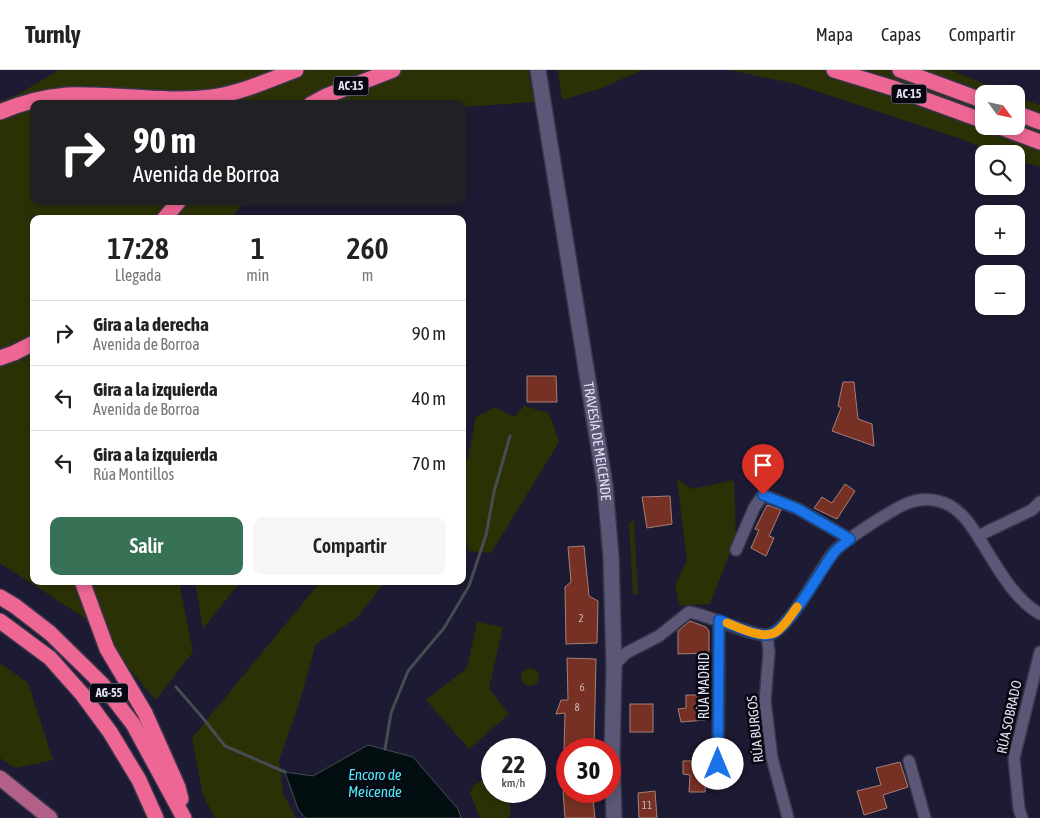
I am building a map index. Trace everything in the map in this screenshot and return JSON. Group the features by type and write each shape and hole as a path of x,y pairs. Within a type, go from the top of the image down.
{"highway":[{"path":"37,100 66,96 170,99 213,97 243,90 296,70"},
{"name":"AC-15","path":"318,100 393,70"},
{"name":"AC-15","path":"834,70 896,89 975,118"},
{"name":"AC-15","path":"900,70 975,98"},
{"path":"0,112 30,102"},
{"path":"1025,116 1040,122"},
{"path":"1021,135 1040,142"},
{"path":"168,215 176,205"},
{"path":"0,358 30,345"},
{"path":"83,585 107,649 145,713 178,787 184,818"},
{"name":"AG-55","path":"0,597 50,633 102,684 133,724 184,818"},
{"name":"AG-55","path":"0,621 50,658 82,694 110,732 139,780 156,818"}],"main road":[{"name":"TRAVESÍA DE MEICENDE","path":"538,72 605,486 611,557 614,665 612,754 614,818"},
{"path":"0,778 50,818"}],"street":[{"path":"736,550 754,508 763,495 798,509 850,539"},
{"path":"614,665 626,653 659,636 689,612 702,614 767,635 776,632 784,625 811,588 834,552 878,520 908,503 929,499 949,505 964,517 1014,590 1031,609 1040,614"},
{"path":"978,536 1032,510 1040,502"},
{"name":"RÚA MADRID","path":"718,782 719,620"},
{"name":"RÚA BURGOS","path":"767,635 769,652 765,701 772,758 788,818"},
{"path":"613,639 624,644 642,646"},
{"name":"RÚA SOBRADO","path":"1022,818 1019,810 1014,758 1040,652"},
{"path":"909,761 925,818"}],"green space":[{"path":"59,70 528,70 534,102 466,107 466,100 30,100 30,205 242,205 234,215 30,215 30,583 0,563 0,101 15,96"},
{"path":"558,70 643,70 599,89 562,100"},
{"path":"729,70 951,70 987,85 975,85 975,135 1025,135 1025,100 1040,105 1040,167 1025,163 1025,145 977,145 792,83"},
{"path":"524,406 549,413 559,442 491,553 468,551 466,540 466,462 476,417 495,407 514,417"},
{"path":"677,479 692,489 734,480 736,537 710,604 680,606 675,586 687,560"},
{"path":"634,520 638,594 633,595 629,523"},
{"path":"34,585 180,585 193,652 156,700 86,619"},
{"path":"196,585 238,585 203,629"},
{"path":"318,585 382,585 357,618 316,644 298,707 279,760 283,793 296,818 215,818 203,795 192,738"},
{"path":"477,622 503,627 489,688 509,714 469,749 426,700 467,668"},
{"path":"0,663 28,683 53,760 15,768 0,758"},
{"path":"530,668 536,671 539,677 536,683 530,686 524,683 521,677 524,671"},
{"path":"481,781 481,803 509,803 511,810 509,818 480,818 470,793 473,786"}],"water":[{"name":"Encoro de Meicende","path":"368,745 413,757 458,809 461,818 305,818 298,809 285,772 313,776"}],"building":[{"path":"527,376 556,376 557,402 527,402"},
{"path":"843,382 854,382 858,419 872,424 874,446 832,431 841,408 838,406"},
{"path":"845,484 855,491 837,519 814,508 822,497 832,503"},
{"path":"670,496 672,524 647,528 642,497"},
{"path":"767,505 781,510 769,536 774,538 766,556 751,548 759,530 755,529"},
{"path":"584,546 589,596 598,601 597,643 566,644 565,587 571,582 568,547"},
{"path":"690,621 706,627 709,631 709,653 678,654 678,631"},
{"path":"567,658 596,659 594,738 564,738 565,713 556,714 561,700 568,700"},
{"path":"686,695 706,695 706,720 681,722 678,709 686,708"},
{"path":"630,704 653,704 653,732 630,732"},
{"path":"683,761 707,761 705,792 689,792 690,775 683,774"},
{"path":"900,762 908,787 883,795 887,808 864,815 857,791 881,785 876,768"},
{"path":"655,791 657,818 639,818 638,793"},
{"path":"564,803 593,803 595,818 565,818"}],"waterway":[{"path":"385,749 391,713 408,671 444,628 469,586 486,535 494,492 510,436"},
{"path":"176,687 225,746 285,772"}],"slow traffic":[{"path":"727,623 767,635 776,632 784,625 797,607"}],"route":[{"path":"718,764 719,620 767,635 776,632 784,625 811,588 834,552 850,539 798,509 763,495"}]}
